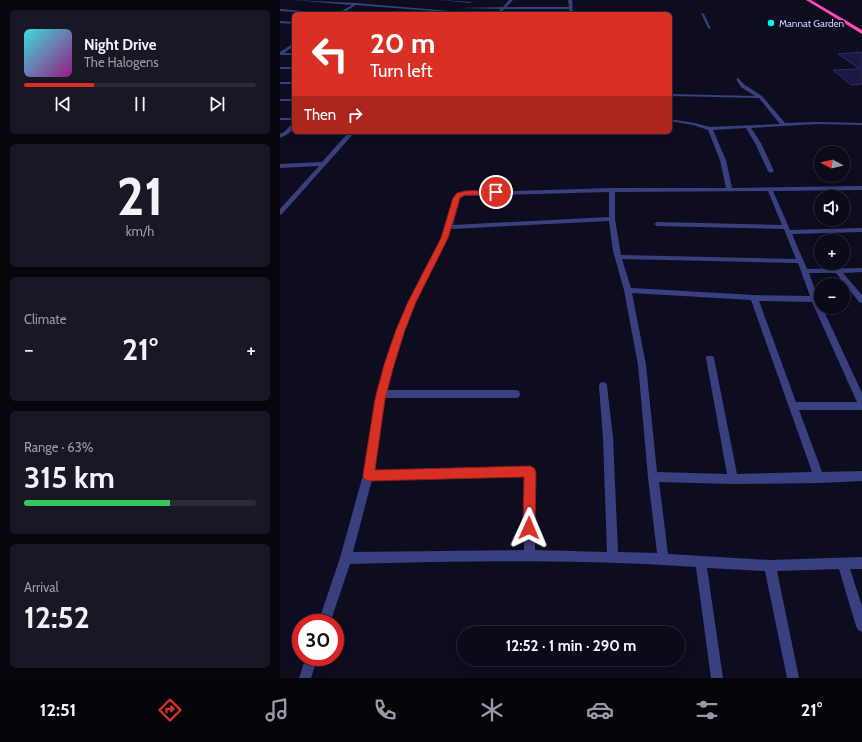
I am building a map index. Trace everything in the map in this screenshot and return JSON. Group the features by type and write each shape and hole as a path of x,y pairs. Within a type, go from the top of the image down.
{"highway":[{"path":"808,0 862,32"},
{"path":"816,0 862,26"}],"street":[{"path":"295,0 445,12"},
{"path":"343,12 363,0"},
{"path":"441,0 471,1"},
{"path":"500,12 511,0"},
{"path":"570,0 571,12"},
{"path":"459,12 471,1"},
{"path":"462,8 570,8"},
{"path":"280,10 304,12"},
{"path":"702,14 710,28"},
{"path":"280,22 289,23"},
{"path":"280,28 289,23"},
{"path":"280,54 292,45"},
{"path":"280,54 292,54"},
{"path":"280,68 292,68"},
{"path":"738,79 743,86 760,97 784,125"},
{"path":"280,83 292,83"},
{"path":"672,95 760,97"},
{"path":"280,100 292,100"},
{"path":"280,119 292,119"},
{"path":"672,120 694,124 710,129 817,123 862,124"},
{"path":"280,136 292,127"},
{"path":"748,128 758,143 771,171"},
{"path":"710,129 723,160 729,190"},
{"path":"280,213 350,134"},
{"path":"280,166 324,164"},
{"path":"327,614 346,558 368,475 381,394 400,330 412,302 440,249 449,227 456,198 460,194 612,190 770,190 862,188"},
{"path":"612,190 612,219 618,257 628,290 642,366 663,559"},
{"path":"770,190 801,261 814,295"},
{"path":"449,227 612,219"},
{"path":"657,224 788,230 862,230"},
{"path":"618,257 801,261"},
{"path":"805,272 862,270"},
{"path":"838,271 862,300"},
{"path":"628,290 754,298 814,298"},
{"path":"754,298 819,478"},
{"path":"793,406 862,405 822,314"},
{"path":"710,358 733,479"},
{"path":"603,386 608,438 613,558"},
{"path":"381,394 516,394"},
{"path":"368,475 530,472 529,556"},
{"path":"653,477 733,479 862,476"},
{"path":"346,558 529,556 663,559 701,563 770,566 862,563"},
{"path":"701,563 717,678"},
{"path":"843,563 862,626"},
{"path":"770,566 793,678"},
{"path":"305,678 309,666"}],"building":[{"path":"862,52 862,84 851,85 833,70 860,69 838,54"}],"place":[{"name":"Mannat Garden","path":"771,23"}],"route":[{"path":"496,192 465,193 460,194 456,198 449,227 440,249 412,302 400,330 380,399 368,475 530,472 529,528"}]}
